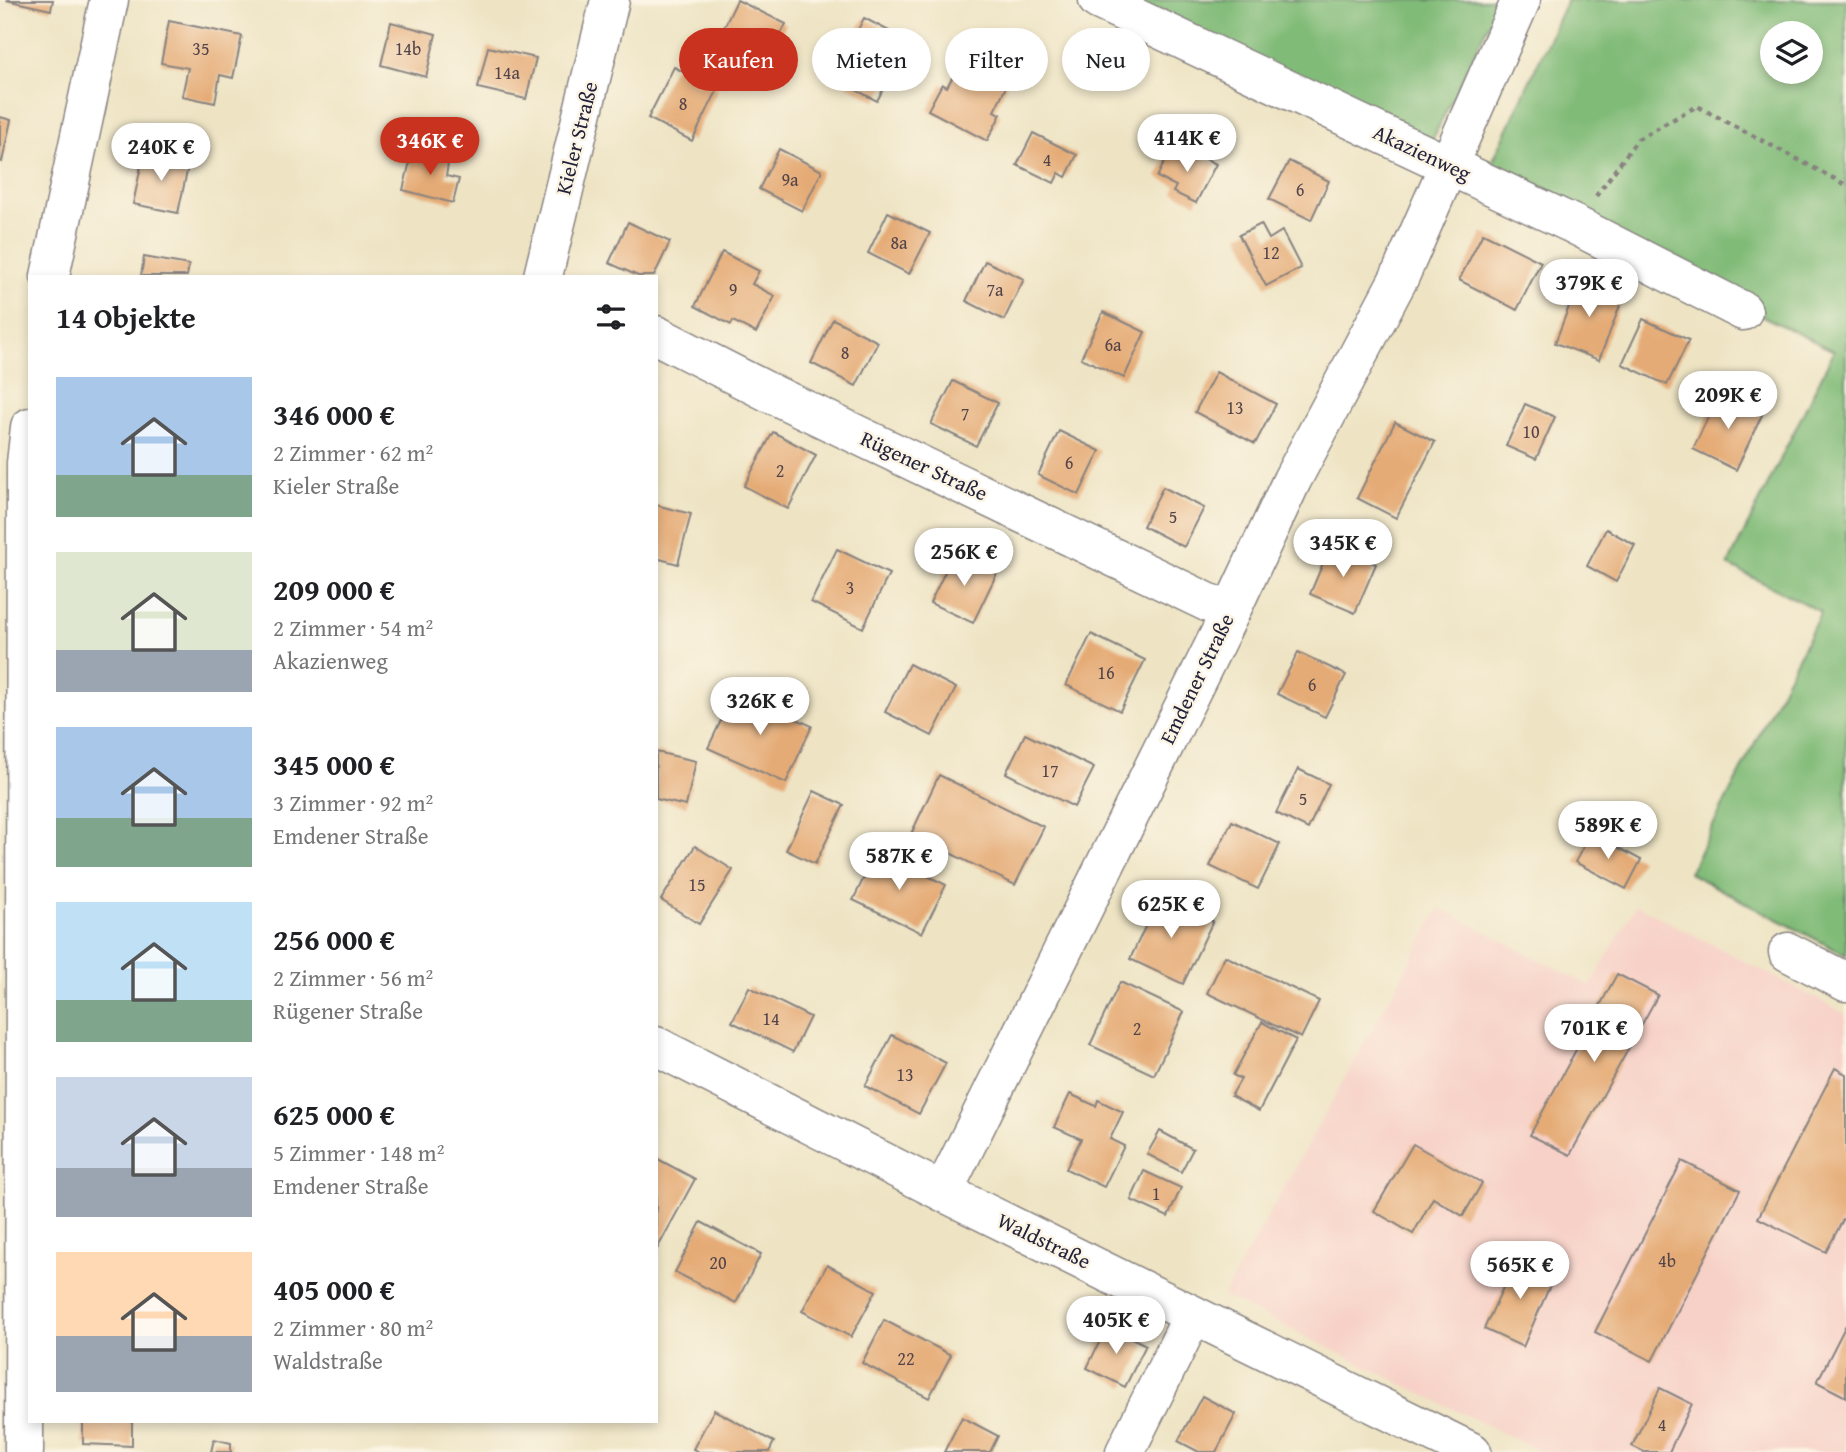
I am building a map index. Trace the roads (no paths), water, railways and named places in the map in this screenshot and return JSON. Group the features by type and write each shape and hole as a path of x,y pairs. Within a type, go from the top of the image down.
{"street":[{"path":"50,275 109,0"},
{"name":"Kieler Straße","path":"543,275 610,0"},
{"name":"Akazienweg","path":"1098,0 1575,225 1743,311"},
{"name":"Emdener Straße","path":"943,1192 1230,613 1292,480 1401,276 1521,0"},
{"name":"Rügener Straße","path":"658,336 768,393 1230,613"},
{"path":"24,1452 28,445"},
{"path":"1788,952 1846,982"},
{"name":"Waldstraße","path":"658,1047 943,1192 1472,1452"},
{"path":"1125,1452 1193,1315"}]}
